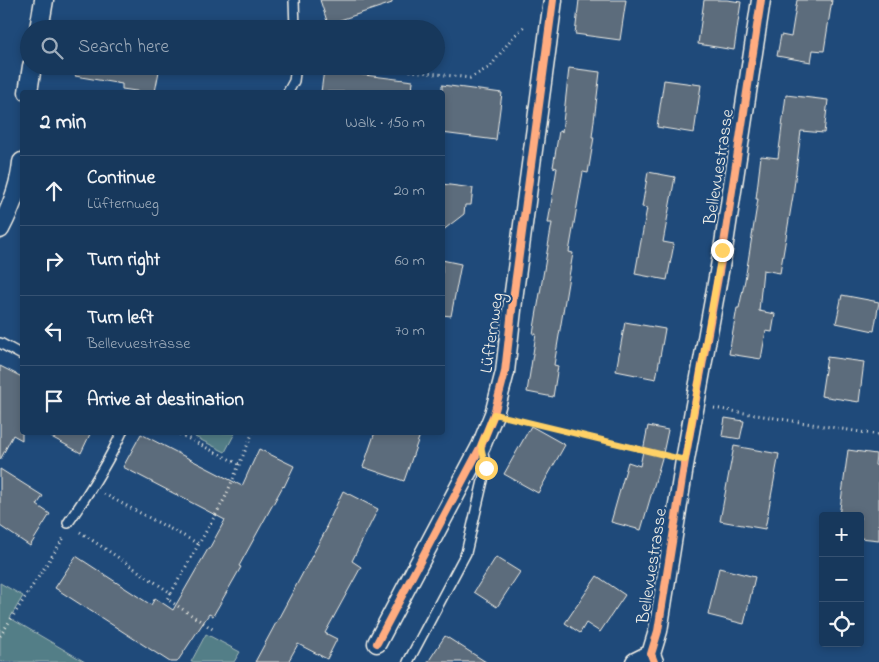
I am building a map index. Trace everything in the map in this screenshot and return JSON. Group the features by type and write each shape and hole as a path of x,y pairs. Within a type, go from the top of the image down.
{"street":[{"path":"41,20 44,0"},
{"name":"Lüfternweg","path":"377,644 481,446 494,414 505,372 553,0"},
{"name":"Bellevuestrasse","path":"635,662 653,658 722,250 761,0"},
{"path":"28,90 31,75"},
{"path":"0,229 15,196 20,178"}],"lane":[{"path":"294,0 295,20"},
{"path":"289,90 295,75"},
{"path":"0,343 20,354"},
{"path":"70,525 121,435"},
{"path":"408,662 466,553 486,468 481,446"}],"path":[{"path":"445,75 470,78 490,67 512,38 525,26"},
{"path":"696,405 879,435"},
{"path":"494,414 685,460"},
{"path":"181,435 239,464"},
{"path":"214,630 167,599 225,498 252,435"},
{"path":"92,488 200,544"},
{"path":"0,636 70,525 170,593"}],"green space":[{"path":"196,435 234,435 225,452 195,437"},
{"path":"0,583 23,596 10,618 85,662 0,662"},
{"path":"206,634 240,652 234,662 191,662"}],"building":[{"path":"320,0 392,0 392,3 340,20 327,20"},
{"path":"579,0 626,0 620,40 575,34"},
{"path":"704,0 741,2 734,50 698,44"},
{"path":"797,0 832,0 824,51 813,50 811,62 777,56 781,35 791,37"},
{"path":"569,68 600,72 592,137 594,137 588,173 583,172 569,252 573,253 554,365 558,366 553,397 527,392 536,334 533,334 552,223 548,223 557,168 553,167 559,131 562,132"},
{"path":"158,75 155,90 122,89 122,84 75,76"},
{"path":"323,75 364,75 413,81 412,90 321,90"},
{"path":"664,80 701,85 694,133 657,127"},
{"path":"442,85 502,93 496,140 445,133 445,90 442,90"},
{"path":"786,95 828,100 824,133 801,131 793,196 780,273 763,270 759,311 775,314 772,332 766,331 761,359 729,354 737,308 739,308 745,280 758,199 756,199 761,156 778,158"},
{"path":"648,172 675,177 663,242 674,244 667,280 635,274 647,208 642,207"},
{"path":"445,184 473,188 471,205 465,205 464,214 445,229"},
{"path":"445,261 461,264 451,316 445,315"},
{"path":"842,295 879,302 874,331 836,323"},
{"path":"625,322 665,329 656,379 616,371"},
{"path":"827,357 864,362 859,402 821,396"},
{"path":"0,366 20,376 20,435 22,435 22,440 13,435 0,460"},
{"path":"725,418 744,421 740,439 722,436"},
{"path":"531,426 565,445 538,493 504,474"},
{"path":"648,426 668,430 662,458 641,530 611,522 628,462 640,466"},
{"path":"48,435 90,435 81,453"},
{"path":"140,435 242,486 259,449 294,466 213,616 209,614 177,662 170,662 55,588 76,556 151,605 155,598 173,610 209,549 225,520 123,467"},
{"path":"374,435 420,435 404,481 363,467"},
{"path":"734,446 779,454 765,529 720,521"},
{"path":"848,450 876,454 875,465 879,466 879,540 864,538 864,512 840,512"},
{"path":"0,469 43,496 37,505 50,514 30,546 0,526"},
{"path":"343,491 378,509 352,561 361,567 325,633 337,639 327,659 298,644 288,662 255,662 327,528"},
{"path":"496,557 520,572 497,607 474,592"},
{"path":"719,568 755,577 744,624 708,615"},
{"path":"597,576 625,595 600,632 586,623 580,633 565,623"},
{"path":"445,636 486,662 428,662"}],"cycle path":[{"path":"377,643 481,446 494,414 505,372 553,0"},
{"path":"654,662 651,654 658,631 685,460 723,250 761,0"}],"route":[{"path":"486,468 481,446 494,414 685,460 722,250"}]}
